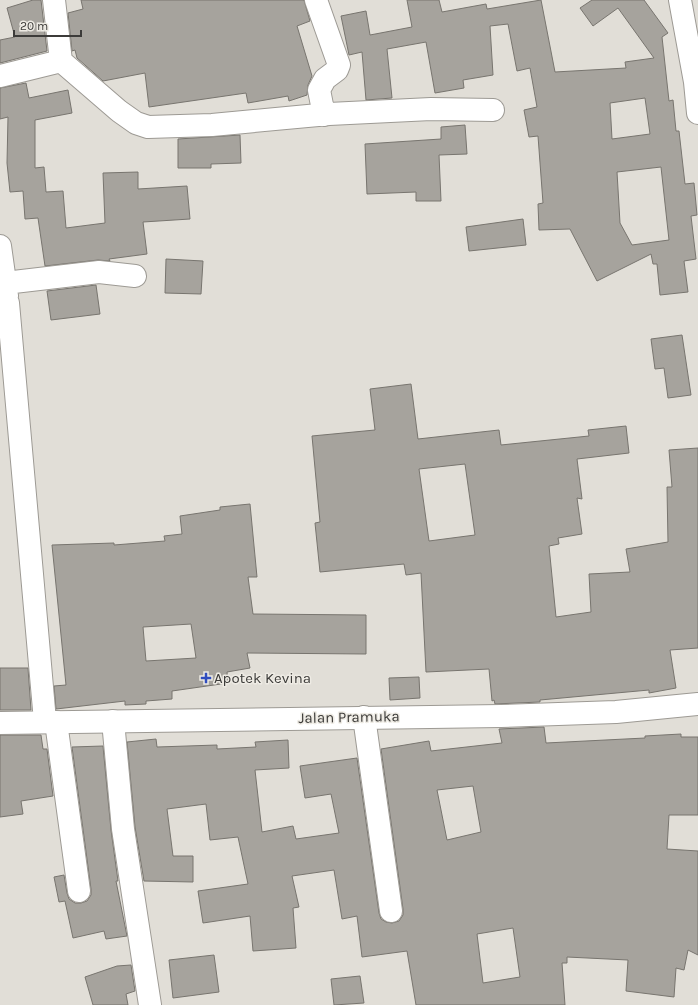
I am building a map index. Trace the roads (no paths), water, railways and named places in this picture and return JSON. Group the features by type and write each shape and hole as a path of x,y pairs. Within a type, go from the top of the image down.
{"street":[{"path":"54,0 61,61 119,111 136,123 148,127 431,109 493,110"},
{"path":"316,0 339,64 337,70 325,79 319,90 324,115"},
{"path":"680,0 695,82 698,113"},
{"path":"0,76 61,61"},
{"path":"0,246 4,296 51,721 79,891"},
{"path":"4,296 99,272 135,276"},
{"name":"Jalan Pramuka","path":"0,723 51,721 501,716 616,712 698,704"},
{"path":"364,717 391,911"},
{"path":"113,721 123,829 150,1005"}],"place":[{"name":"Apotek Kevina","path":"206,678"}]}
